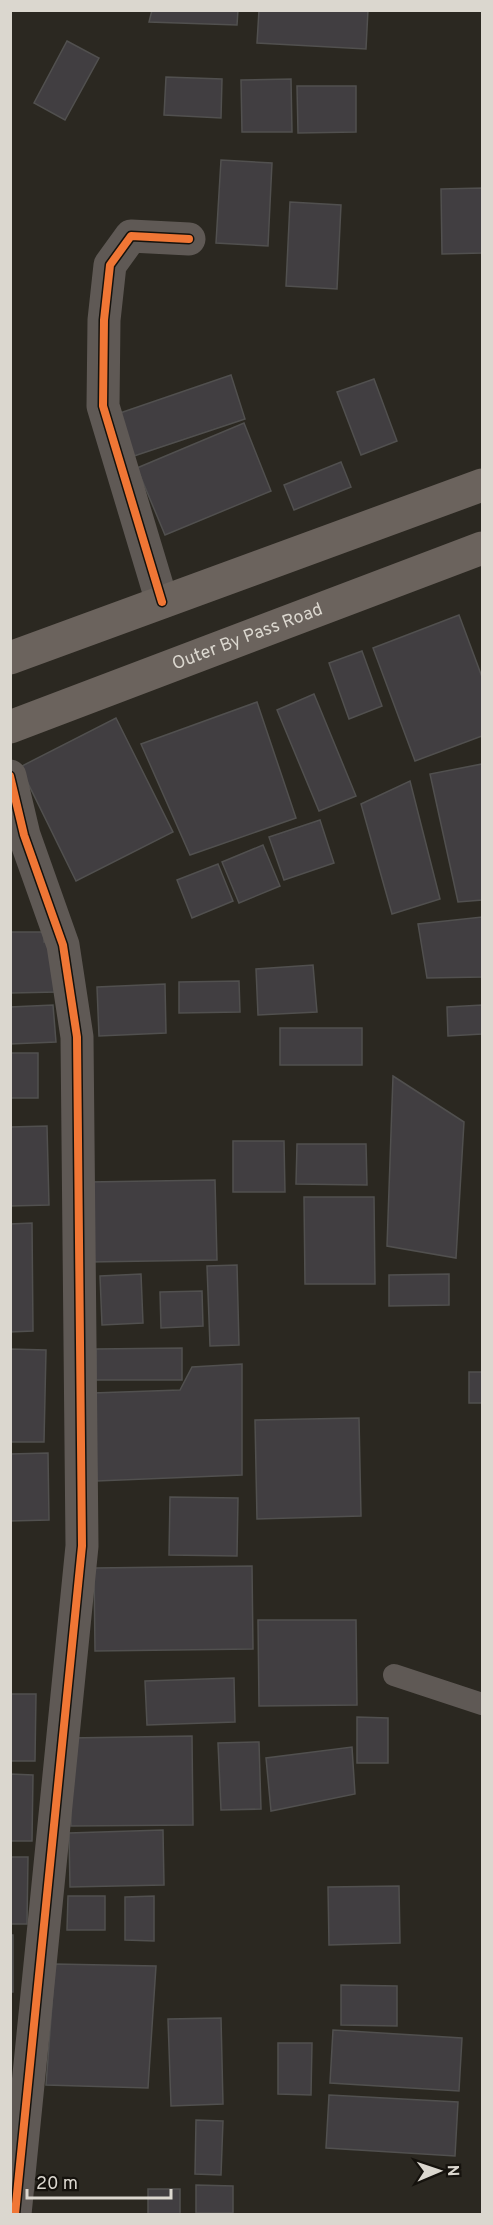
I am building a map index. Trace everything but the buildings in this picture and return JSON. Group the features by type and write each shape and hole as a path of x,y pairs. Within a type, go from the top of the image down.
{"main road":[{"path":"10,658 483,485"},
{"name":"Outer By Pass Road","path":"10,727 483,548"}],"street":[{"path":"162,602 103,406 104,320 110,265 130,236 189,239"},
{"path":"10,776 24,835 63,945 77,1037 82,1534 15,2214"}],"lane":[{"path":"394,1675 483,1704"}],"cycle path":[{"path":"162,602 103,406 104,320 110,265 131,236 189,239"},
{"path":"10,776 24,835 63,945 77,1037 82,1546 15,2214"}]}
